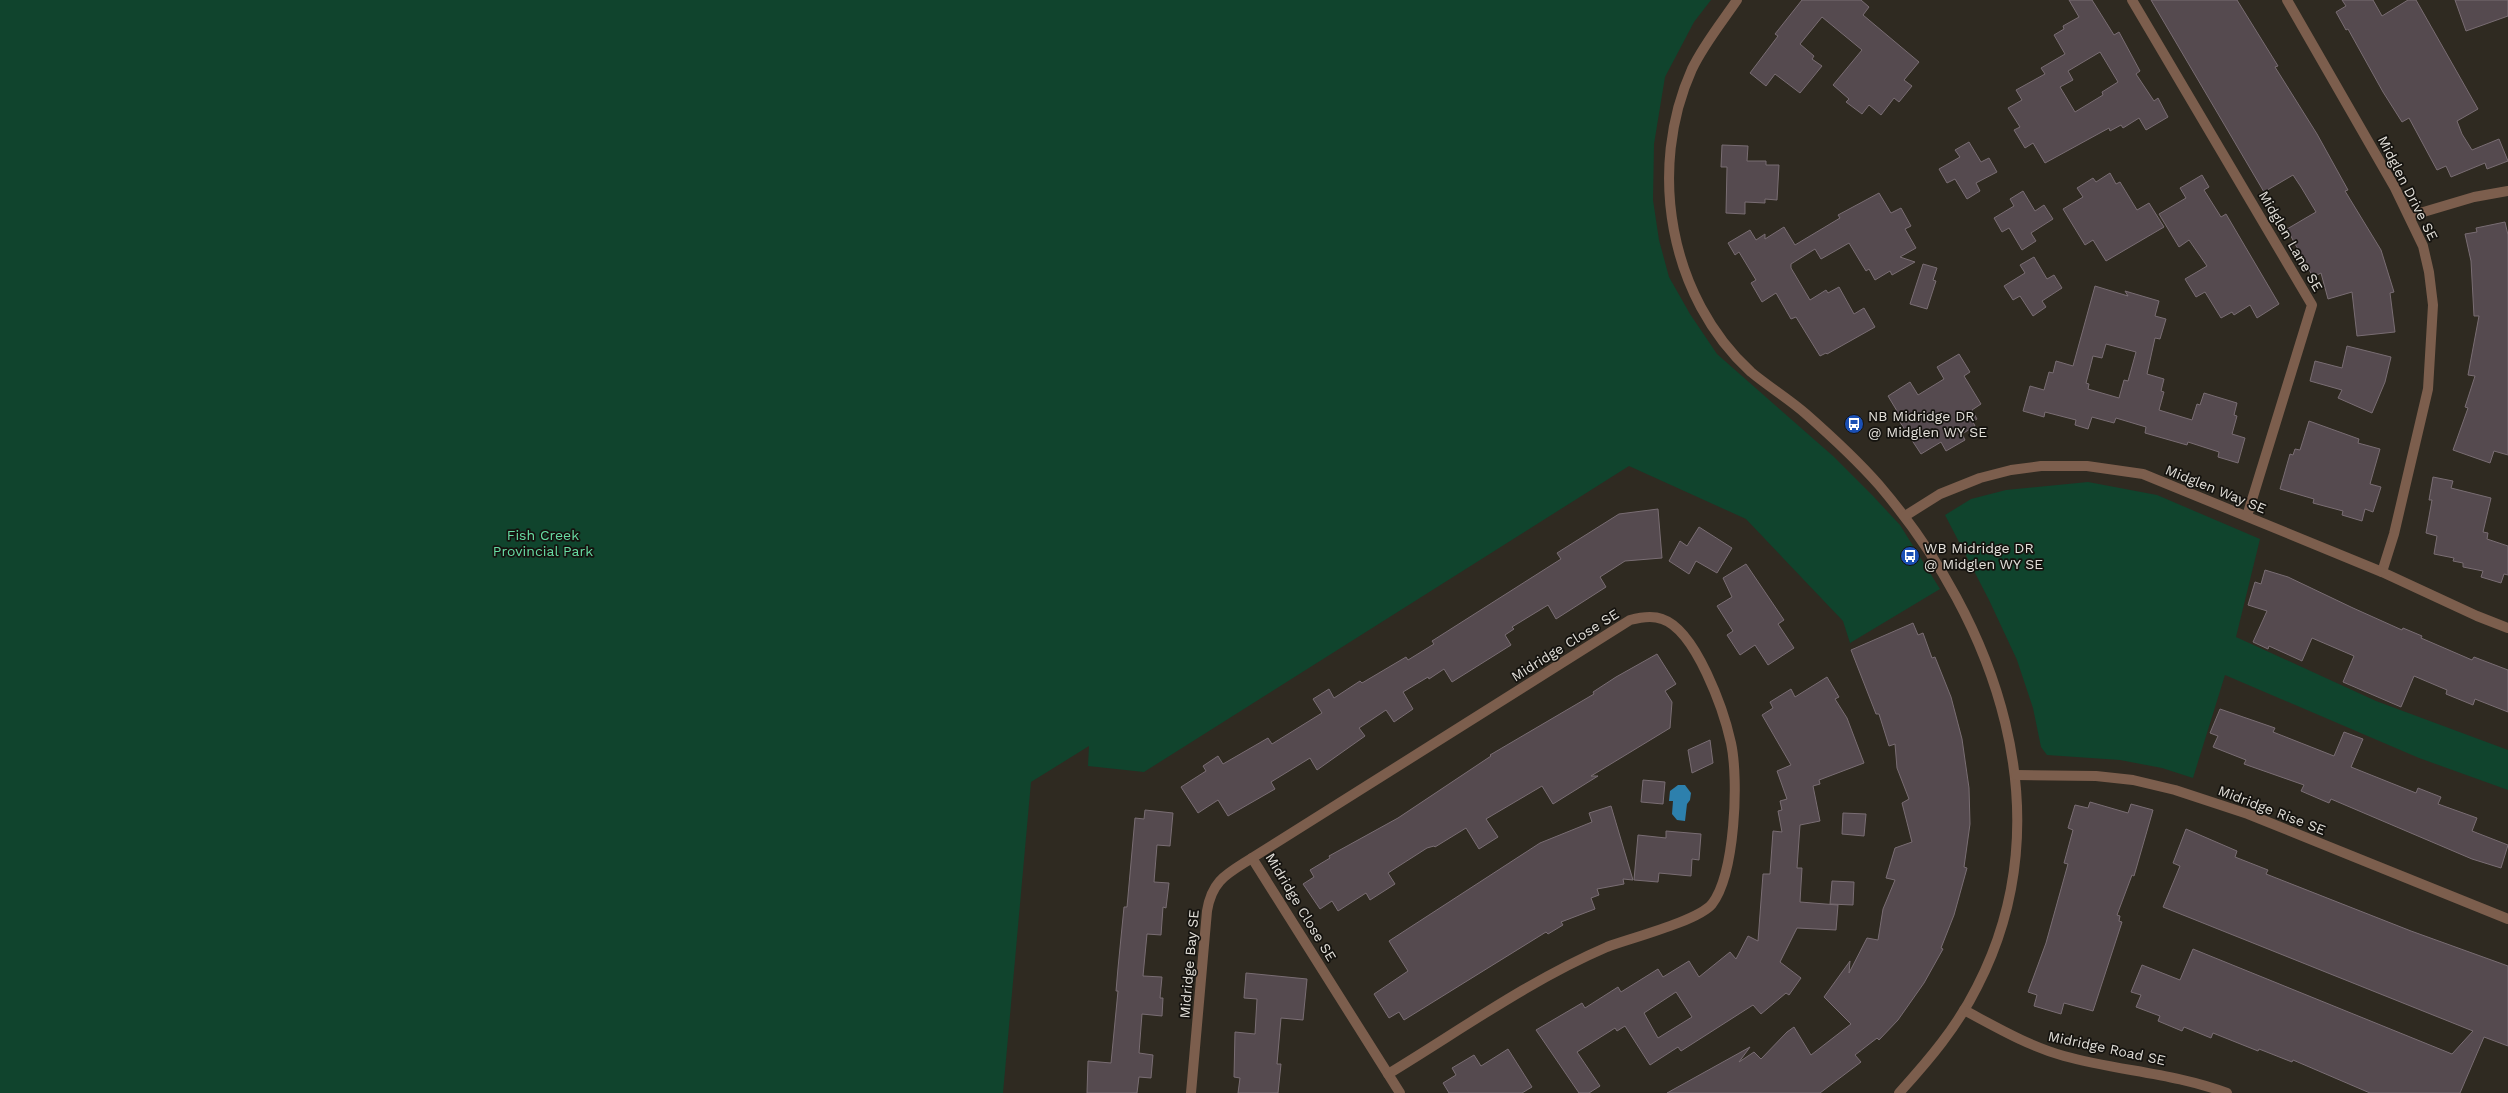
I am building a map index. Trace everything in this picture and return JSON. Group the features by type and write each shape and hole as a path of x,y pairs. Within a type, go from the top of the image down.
{"street":[{"path":"1737,0 1693,68 1676,121 1671,146 1670,207 1675,236 1683,266 1709,320 1732,350 1751,371 1805,414 1856,460 1905,516 1947,580 1988,664 2006,720 2016,775 2017,815 2011,886 2000,929 1988,965 1964,1010 1934,1055 1899,1093"},
{"name":"Midglen Lane SE","path":"2132,0 2312,306 2247,516"},
{"name":"Midglen Drive SE","path":"2287,0 2410,216 2423,246 2429,272 2432,305 2432,343 2428,389 2394,534 2382,572"},
{"path":"2410,216 2474,197 2508,191"},
{"name":"Midglen Way SE","path":"1905,516 1940,494 1980,478 2011,470 2041,466 2087,466 2143,474 2382,572 2477,616 2508,628"},
{"name":"Midridge Close SE","path":"1388,1074 1566,968 1607,948 1691,917 1705,910 1712,903 1720,886 1734,829 1734,778 1731,744 1712,688 1688,640 1677,628 1662,619 1640,617 1630,620 1252,858 1388,1074 1400,1093"},
{"name":"Midridge Rise SE","path":"2016,775 2096,776 2133,780 2175,790 2248,814 2508,919"},
{"name":"Midridge Bay SE","path":"1191,1093 1209,899 1212,890 1220,880 1252,858"},
{"name":"Midridge Road SE","path":"1964,1010 2031,1045 2064,1056 2156,1073 2206,1085 2227,1093"}],"green space":[{"name":"Fish Creek Provincial Park","path":"0,0 1711,0 1694,22 1665,77 1654,144 1653,200 1659,240 1669,277 1690,314 1717,354 1833,456 1873,496 1900,525 1940,589 1850,643 1843,621 1746,519 1629,466 1144,772 1088,766 1089,746 1031,782 1003,1093 0,1093"},
{"path":"2088,482 2157,495 2260,539 2236,637 2376,701 2508,750 2508,790 2419,758 2225,675 2193,778 2162,768 2120,760 2047,755 2041,747 2033,708 2017,660 1989,600 1945,515 1971,499 2006,490"}],"water":[{"path":"1678,785 1685,785 1691,793 1690,800 1687,804 1685,821 1677,820 1672,814 1673,801 1669,801 1670,791"}],"building":[{"path":"1802,0 1861,0 1869,7 1863,15 1919,62 1904,80 1912,86 1899,102 1894,98 1881,115 1869,105 1862,114 1846,102 1849,99 1833,85 1862,50 1822,17 1800,44 1814,56 1812,59 1822,66 1800,93 1775,74 1766,86 1750,73 1778,36 1775,34"},
{"path":"2069,0 2092,0 2114,35 2119,32 2140,71 2136,74 2154,101 2158,98 2168,117 2146,130 2139,118 2123,128 2121,125 2110,131 2109,128 2045,163 2033,143 2025,148 2014,130 2020,127 2008,108 2022,100 2016,90 2045,74 2041,68 2065,54 2054,35 2064,29 2063,26 2079,17","holes":["2100,52 2118,82 2102,92 2103,95 2075,112 2060,87 2073,80 2068,71"]},
{"path":"2151,0 2237,0 2278,66 2275,67 2317,134 2348,190 2345,191 2381,250 2394,292 2390,293 2395,332 2357,336 2352,292 2328,299 2321,273 2313,277 2287,229 2316,212 2293,175 2264,192"},
{"path":"2342,0 2373,0 2382,16 2408,0 2416,0 2478,109 2457,121 2462,134 2472,150 2499,139 2508,161 2487,169 2485,163 2451,177 2446,166 2437,170 2409,118 2402,122 2383,92 2348,29 2346,30 2336,12 2346,6"},
{"path":"2455,0 2508,0 2508,16 2466,31"},
{"path":"1969,142 1981,162 1989,158 1997,172 1976,183 1980,191 1967,199 1955,179 1947,183 1939,169 1960,157 1955,150"},
{"path":"1722,145 1748,146 1747,161 1766,161 1766,165 1779,165 1777,200 1765,199 1765,203 1745,202 1745,214 1726,213 1727,167 1721,167"},
{"path":"2110,173 2116,184 2120,182 2137,210 2149,203 2164,227 2106,261 2093,240 2085,245 2063,209 2083,197 2077,188 2093,178 2096,182"},
{"path":"2202,175 2209,187 2204,190 2221,217 2226,214 2279,304 2257,318 2250,305 2234,315 2232,312 2221,318 2205,292 2196,297 2185,279 2207,266 2189,240 2179,247 2159,214 2186,198 2180,188"},
{"path":"2023,191 2035,211 2044,205 2053,219 2031,233 2036,241 2022,250 2009,228 2002,232 1994,218 2014,206 2010,199"},
{"path":"1879,193 1891,213 1901,208 1911,226 1905,229 1916,248 1900,257 1915,262 1892,275 1890,271 1875,280 1869,269 1866,271 1849,243 1821,259 1815,249 1791,264 1791,268 1810,300 1826,290 1828,293 1839,287 1854,314 1864,308 1875,327 1827,354 1826,353 1820,356 1796,317 1791,319 1776,293 1762,302 1751,283 1756,280 1739,252 1735,255 1728,243 1750,230 1756,240 1765,234 1765,239 1784,227 1795,245 1840,218 1838,215"},
{"path":"2505,222 2508,235 2508,455 2494,451 2490,463 2453,450 2468,408 2465,407 2475,376 2468,375 2479,316 2474,316 2471,261 2465,234 2477,232 2476,228"},
{"path":"2034,257 2047,279 2054,275 2062,288 2042,301 2046,307 2033,316 2020,296 2013,300 2004,286 2025,273 2020,265"},
{"path":"1923,264 1937,268 1933,280 1936,281 1927,309 1910,304"},
{"path":"2095,286 2128,296 2125,291 2159,301 2155,316 2166,319 2160,339 2155,338 2147,374 2164,379 2161,391 2164,392 2159,410 2192,420 2197,404 2200,405 2204,393 2237,403 2234,415 2237,416 2232,434 2245,438 2238,463 2218,457 2219,452 2188,442 2187,445 2145,433 2146,427 2116,418 2114,423 2092,417 2088,429 2075,425 2076,420 2045,412 2044,417 2023,411 2030,386 2044,390 2049,372 2053,373 2056,361 2073,366","holes":["2106,344 2136,352 2128,381 2124,380 2119,398 2088,389 2089,384 2086,383 2093,356 2102,358"]},
{"path":"2347,346 2391,357 2385,382 2372,413 2338,398 2342,390 2310,381 2315,361 2342,368"},
{"path":"1959,354 1970,372 1964,376 1981,404 1972,410 1977,419 1973,422 1975,426 1962,434 1965,440 1946,451 1941,442 1921,454 1894,413 1897,411 1888,396 1910,382 1918,395 1944,379 1937,367"},
{"path":"2309,421 2359,439 2358,443 2380,449 2370,484 2381,487 2373,512 2365,509 2362,521 2342,515 2343,511 2313,503 2314,499 2280,489 2290,454 2293,455 2295,449 2300,450"},
{"path":"2433,477 2453,481 2451,488 2491,498 2483,532 2488,533 2487,539 2508,546 2508,575 2504,574 2501,583 2481,577 2483,571 2463,567 2463,563 2453,561 2454,558 2434,554 2437,536 2426,533 2432,500 2429,500"},
{"path":"1658,509 1662,558 1625,561 1600,577 1606,587 1556,619 1548,605 1512,627 1514,629 1505,635 1511,645 1452,682 1444,669 1429,679 1428,677 1403,692 1413,709 1394,722 1386,710 1359,728 1365,736 1317,770 1310,758 1271,782 1275,789 1228,816 1218,800 1198,813 1181,787 1206,771 1203,766 1218,756 1223,764 1268,738 1272,744 1322,713 1313,699 1329,689 1334,698 1360,681 1362,683 1406,657 1408,660 1434,644 1432,641 1561,559 1557,553 1619,514"},
{"path":"1699,527 1732,548 1717,573 1696,561 1689,574 1669,561 1680,541 1687,546"},
{"path":"1746,564 1784,620 1778,624 1794,648 1768,665 1755,645 1740,655 1727,635 1733,631 1717,606 1732,597 1723,578"},
{"path":"2265,570 2288,577 2353,608 2402,630 2403,628 2422,636 2421,638 2472,660 2474,657 2508,670 2508,712 2475,699 2473,705 2446,694 2447,690 2414,676 2401,707 2343,682 2354,656 2312,638 2302,661 2269,646 2268,649 2253,642 2267,611 2248,605 2255,582 2261,584"},
{"path":"1913,623 1918,635 1923,633 1932,658 1935,657 1951,697 1962,739 1969,788 1970,824 1964,867 1967,868 1954,915 1941,948 1943,949 1924,983 1898,1020 1879,1040 1877,1038 1855,1055 1861,1062 1820,1093 1667,1093 1750,1047 1739,1062 1754,1052 1761,1059 1787,1032 1794,1027 1811,1055 1851,1024 1824,997 1850,961 1849,973 1867,938 1878,940 1883,909 1895,880 1886,878 1895,848 1912,842 1902,803 1909,799 1897,768 1895,744 1889,746 1879,714 1876,714 1851,650"},
{"path":"1657,654 1676,684 1665,691 1672,702 1670,728 1591,776 1598,776 1553,804 1542,786 1486,819 1498,837 1479,849 1466,828 1435,847 1427,848 1388,873 1395,884 1370,900 1366,893 1338,911 1332,901 1320,909 1303,884 1314,877 1310,870 1330,858 1329,856 1398,818 1491,756 1490,755 1594,694 1593,692 1616,677"},
{"path":"1827,677 1839,697 1835,699 1847,718 1864,763 1819,780 1820,784 1813,786 1820,821 1800,825 1797,868 1802,868 1800,902 1838,905 1836,930 1797,928 1780,962 1801,978 1789,995 1786,993 1761,1014 1753,1005 1681,1051 1678,1047 1650,1065 1625,1026 1617,1031 1615,1028 1577,1052 1600,1086 1589,1093 1579,1093 1536,1030 1582,1003 1585,1008 1618,987 1621,992 1658,969 1663,977 1689,961 1699,977 1730,952 1736,959 1748,936 1758,941 1763,874 1770,874 1773,831 1782,832 1778,811 1782,810 1780,801 1787,799 1777,771 1791,765 1762,715 1773,708 1770,702 1791,689 1795,697","holes":["1676,992 1692,1017 1658,1038 1644,1013"]},
{"path":"2220,709 2275,728 2273,732 2334,756 2344,732 2363,739 2351,767 2416,793 2418,788 2441,797 2438,804 2477,818 2472,831 2508,845 2501,868 2472,859 2331,799 2329,803 2301,791 2304,785 2244,764 2246,760 2213,747 2218,736 2210,733"},
{"path":"1710,740 1713,763 1692,773 1688,750"},
{"path":"1643,780 1665,782 1663,804 1641,802"},
{"path":"2090,802 2128,813 2131,804 2153,810 2134,876 2132,875 2117,915 2120,916 2119,921 2122,922 2093,1011 2064,1003 2061,1014 2034,1006 2037,995 2028,992 2046,943 2068,864 2064,863 2073,830 2068,828 2075,805 2088,808"},
{"path":"1611,806 1633,880 1623,879 1624,884 1597,889 1599,895 1591,898 1595,909 1561,922 1563,925 1548,934 1546,932 1404,1020 1399,1012 1389,1018 1374,994 1408,971 1389,941 1540,843 1592,822 1589,813"},
{"path":"1145,810 1173,813 1170,846 1157,845 1154,882 1169,883 1166,908 1163,907 1161,935 1147,934 1143,976 1162,977 1160,998 1163,998 1162,1016 1142,1014 1139,1053 1153,1055 1151,1078 1139,1077 1137,1093 1087,1093 1088,1061 1111,1063 1118,991 1116,991 1118,968 1124,907 1127,907 1135,818 1144,819"},
{"path":"1843,813 1866,814 1864,836 1842,834"},
{"path":"2186,829 2237,851 2235,857 2268,870 2266,874 2411,931 2508,966 2508,1046 2484,1037 2460,1093 2370,1093 2293,1060 2292,1062 2259,1049 2258,1051 2213,1033 2211,1038 2184,1027 2182,1031 2158,1021 2160,1016 2136,1007 2141,995 2131,992 2142,965 2180,980 2193,949 2452,1054 2473,1031 2163,907 2180,866 2173,863"},
{"path":"1666,831 1701,834 1699,860 1692,859 1691,876 1659,873 1658,882 1634,880 1638,835 1666,838"},
{"path":"1832,881 1854,882 1853,905 1830,904"},
{"path":"1246,973 1307,979 1303,1020 1281,1018 1277,1064 1281,1064 1278,1093 1238,1093 1240,1078 1234,1077 1235,1032 1255,1034 1257,999 1244,998"},
{"path":"1508,1049 1532,1087 1522,1093 1449,1093 1443,1083 1456,1075 1452,1068 1474,1055 1481,1066"}],"place":[{"name":"NB Midridge DR @ Midglen WY SE","path":"1854,424"},
{"name":"WB Midridge DR @ Midglen WY SE","path":"1910,556"}]}
